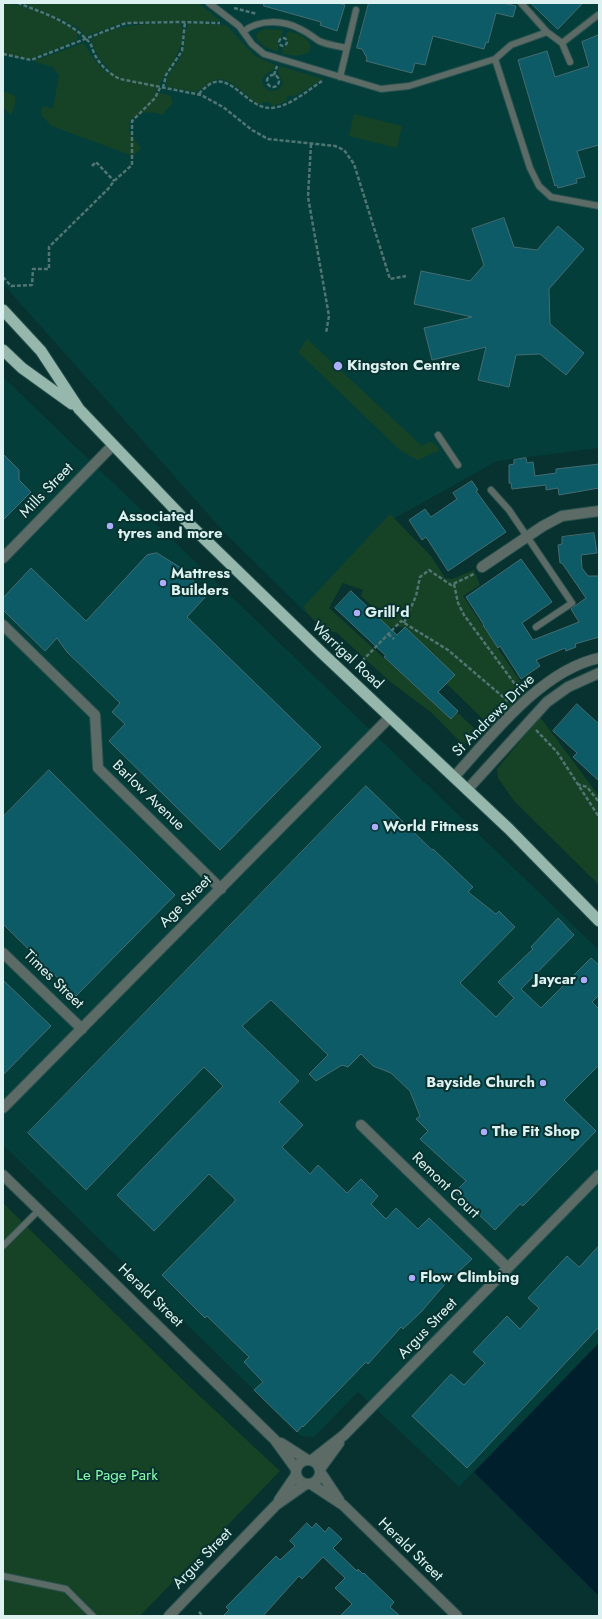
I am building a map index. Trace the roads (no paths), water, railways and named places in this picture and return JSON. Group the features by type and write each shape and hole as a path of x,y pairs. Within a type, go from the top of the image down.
{"highway":[{"name":"Warrigal Road","path":"3,310 41,351 79,409 189,525 544,863 599,921"},
{"name":"Warrigal Road","path":"3,350 22,368 79,409"}],"street":[{"name":"Mills Street","path":"3,558 113,445"},
{"path":"482,566 543,526 562,516 599,511"},
{"name":"Barlow Avenue","path":"3,625 96,715 98,768 221,889"},
{"name":"St Andrews Drive","path":"454,777 517,710 553,679 573,667 599,658"},
{"name":"St Andrews Drive","path":"468,790 527,721 557,694 568,686 599,673"},
{"name":"Age Street","path":"3,1108 390,717"},
{"name":"Times Street","path":"3,953 82,1029"},
{"name":"Remont Court","path":"361,1125 508,1268"},
{"name":"Herald Street","path":"3,1175 275,1440 296,1472"},
{"name":"Argus Street","path":"309,1460 344,1435 599,1175"},
{"name":"Argus Street","path":"321,1471 344,1435"},
{"name":"Herald Street","path":"275,1440 309,1460"},
{"path":"309,1460 318,1463 321,1471 318,1480 309,1484 300,1481 296,1472 300,1462 309,1460"},
{"name":"Herald Street","path":"321,1471 342,1505"},
{"name":"Argus Street","path":"168,1616 276,1505 296,1472"},
{"name":"Argus Street","path":"276,1505 309,1484"},
{"name":"Herald Street","path":"309,1484 342,1505 457,1616"}],"lane":[{"path":"208,3 244,32 252,44 264,54 381,89 396,88 423,82 495,59 511,45 547,32"},
{"path":"521,3 547,32 562,43 570,62"},
{"path":"340,77 356,10"},
{"path":"562,43 598,15"},
{"path":"244,32 252,25 260,23 281,23 298,28 328,44 347,48"},
{"path":"495,59 530,168 539,186 551,197 599,206"},
{"path":"438,435 458,465"},
{"path":"491,490 509,510 572,603 536,627"},
{"path":"3,1246 39,1210"},
{"path":"3,1576 66,1589 93,1616"}],"place":[{"name":"Kingston Centre","path":"338,366"},
{"name":"Associated tyres and more","path":"110,526"},
{"name":"Mattress Builders","path":"163,583"},
{"name":"Grill'd","path":"357,613"},
{"name":"World Fitness","path":"375,827"},
{"name":"Jaycar","path":"584,980"},
{"name":"Bayside Church","path":"543,1083"},
{"name":"The Fit Shop","path":"484,1132"},
{"name":"Flow Climbing","path":"412,1278"}],"park label":[{"name":"Le Page Park","path":"117,1476"}]}
